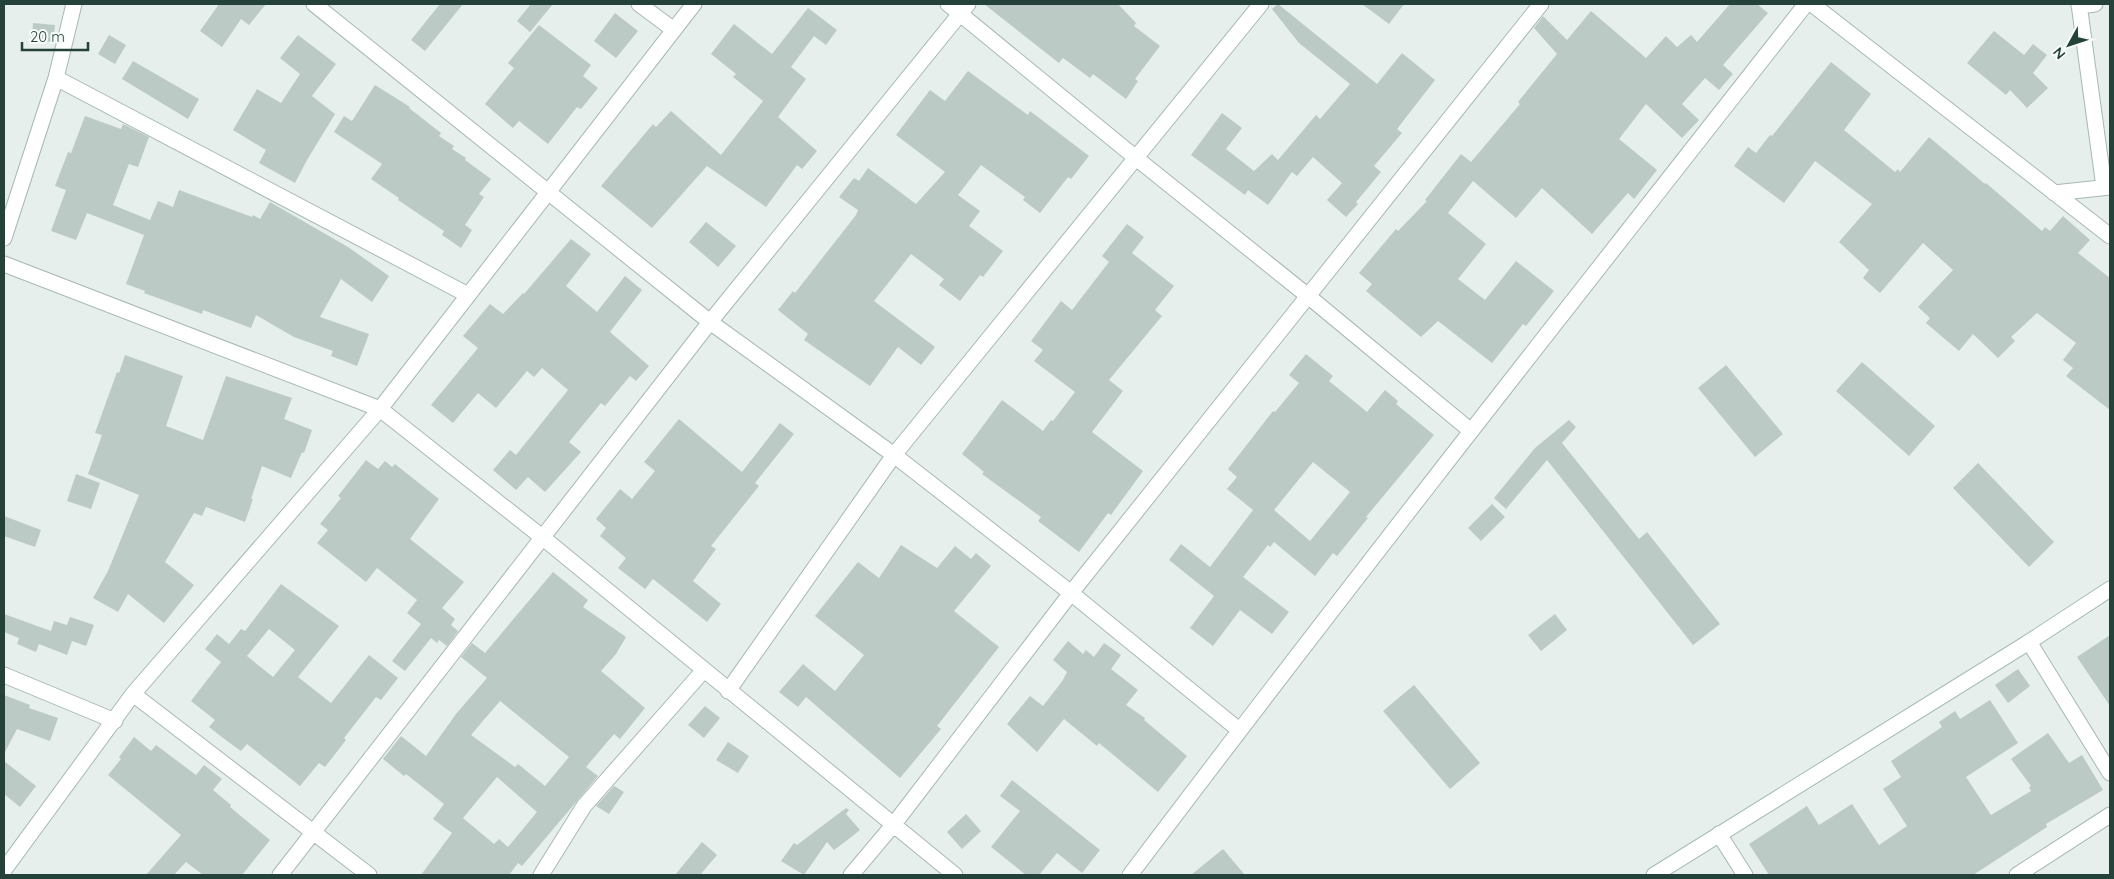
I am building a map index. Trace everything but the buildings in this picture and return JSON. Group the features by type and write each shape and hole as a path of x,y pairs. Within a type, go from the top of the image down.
{"street":[{"path":"4,238 56,78 74,4"},
{"path":"314,4 710,322 894,455 1071,593 1240,730"},
{"path":"639,4 674,30"},
{"path":"4,870 133,694 380,409 694,4"},
{"path":"948,4 964,9 1136,158 1308,296 1471,431"},
{"path":"728,691 894,455 1261,4"},
{"path":"851,875 894,824 1071,593 1540,4"},
{"path":"1130,875 1471,431 1806,4"},
{"path":"1812,4 2110,236"},
{"path":"2054,193 2107,187 2079,5 2096,4"},
{"path":"280,875 710,322 964,9"},
{"path":"56,78 468,295"},
{"path":"4,264 380,409 542,537 955,875"},
{"path":"1654,875 2029,642 2110,589"},
{"path":"2029,642 2110,774"},
{"path":"541,875 584,806 704,670"},
{"path":"4,675 114,721"},
{"path":"133,694 369,875"},
{"path":"2017,875 2110,815"},
{"path":"1719,834 1745,875"}]}
